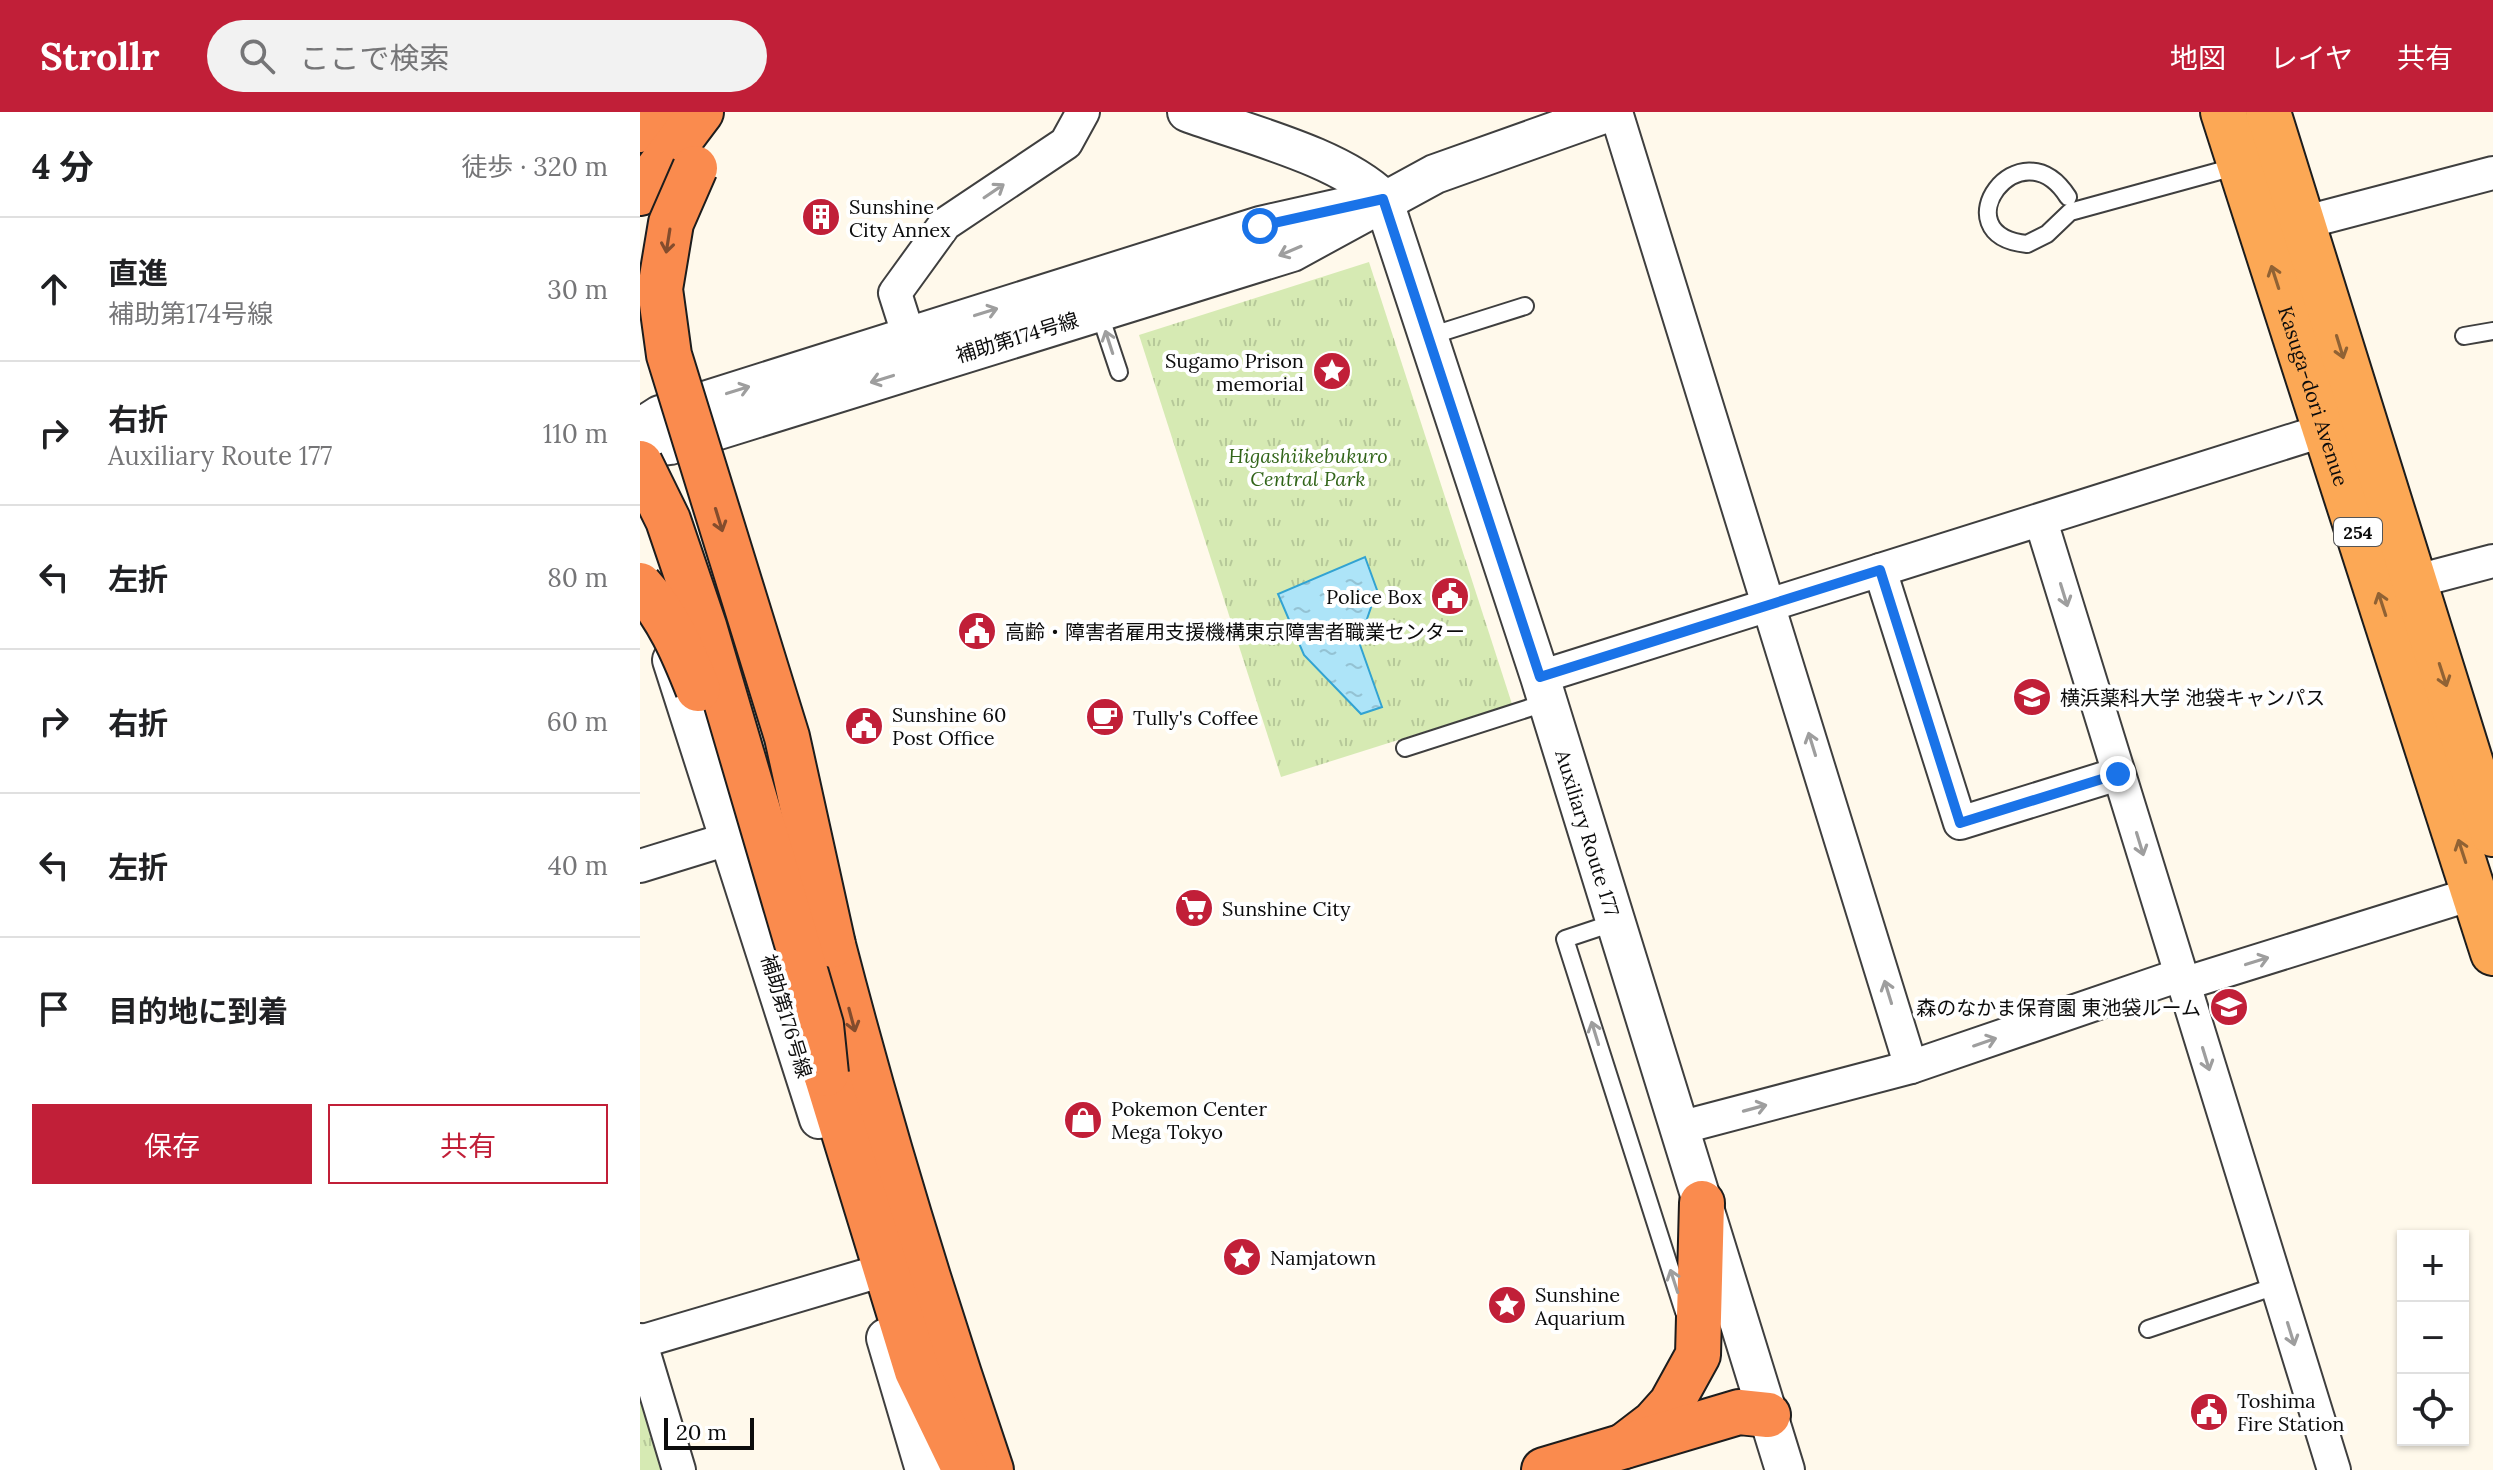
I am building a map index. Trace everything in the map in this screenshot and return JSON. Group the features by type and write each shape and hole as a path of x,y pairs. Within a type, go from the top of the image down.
{"highway":[{"path":"640,130 654,112"},
{"path":"640,193 701,112"},
{"path":"734,112 695,168 671,223 660,289 669,355 787,737 833,945 875,1105 935,1306 991,1470"},
{"name":"Kasuga-dori Avenue","path":"2223,112 2325,430 2484,891 2493,953"},
{"name":"Kasuga-dori Avenue","path":"2268,112 2493,834"},
{"path":"640,463 668,520 704,626 821,1025 826,1074 917,1371 966,1470"},
{"path":"640,474 682,523 705,575 759,744 833,945"},
{"path":"640,585 658,605 680,645 700,694 802,1033 826,1074"},
{"path":"1621,1458 1671,1404 1698,1355 1702,1203"},
{"path":"1544,1470 1621,1458 1748,1431 1768,1415"}],"street":[{"path":"909,337 895,293 945,224 1066,143 1083,112"},
{"path":"1187,112 1334,166 1364,181 1383,199"},
{"name":"補助第174号線","path":"640,449 670,445 1292,252 1383,199 1435,174 1609,112"},
{"path":"1616,112 1911,1067"},
{"path":"2302,223 2493,173"},
{"name":"補助第174号線","path":"640,428 660,415 1282,220 1383,199"},
{"name":"Auxiliary Route 177","path":"1383,199 1544,690 1785,1470"},
{"path":"640,487 678,469 915,395 1006,341"},
{"path":"1544,690 1769,604 2325,430"},
{"path":"2041,521 2334,1470"},
{"path":"2413,582 2493,561"},
{"name":"補助第176号線","path":"640,565 731,838 925,1470"},
{"path":"1880,570 1960,823 2118,774"},
{"path":"640,866 731,838"},
{"path":"1679,1128 1911,1067 2182,980 2484,891"},
{"path":"679,1470 640,1341 867,1275"}],"lane":[{"path":"2068,197 2053,180 2019,173 2005,178 1993,190 1987,202 1989,216 2002,235 2027,244 2047,234 2070,212 2239,165"},
{"path":"1430,336 1525,306"},
{"path":"1099,312 1119,372"},
{"path":"2464,336 2493,331"},
{"path":"742,588 762,653"},
{"path":"1405,748 1544,690"},
{"path":"1616,922 1565,939 1698,1355"},
{"path":"2148,1329 2276,1286"},
{"path":"935,1306 966,1470"},
{"path":"917,1371 945,1470"}],"green space":[{"name":"Higashiikebukuro Central Park","path":"1369,262 1512,704 1281,777 1139,335"},
{"path":"640,1392 664,1470 640,1470"}],"water":[{"path":"1365,557 1377,590 1359,642 1382,707 1361,714 1304,655 1278,594"}],"place":[{"name":"Sunshine City Annex","path":"821,217"},
{"name":"Sugamo Prison memorial","path":"1332,371"},
{"name":"Police Box","path":"1450,596"},
{"name":"高齢・障害者雇用支援機構東京障害者職業センター","path":"977,631"},
{"name":"横浜薬科大学 池袋キャンパス","path":"2032,697"},
{"name":"Tully's Coffee","path":"1105,717"},
{"name":"Sunshine 60 Post Office","path":"864,726"},
{"name":"Sunshine City","path":"1194,908"},
{"name":"森のなかま保育園 東池袋ルーム","path":"2229,1007"},
{"name":"Pokemon Center Mega Tokyo","path":"1083,1120"},
{"name":"Namjatown","path":"1242,1257"},
{"name":"Sunshine Aquarium","path":"1507,1305"},
{"name":"Toshima Fire Station","path":"2209,1412"}],"route":[{"path":"1260,226 1383,199 1405,258 1540,677 1880,570 1960,823 2118,774"}]}
